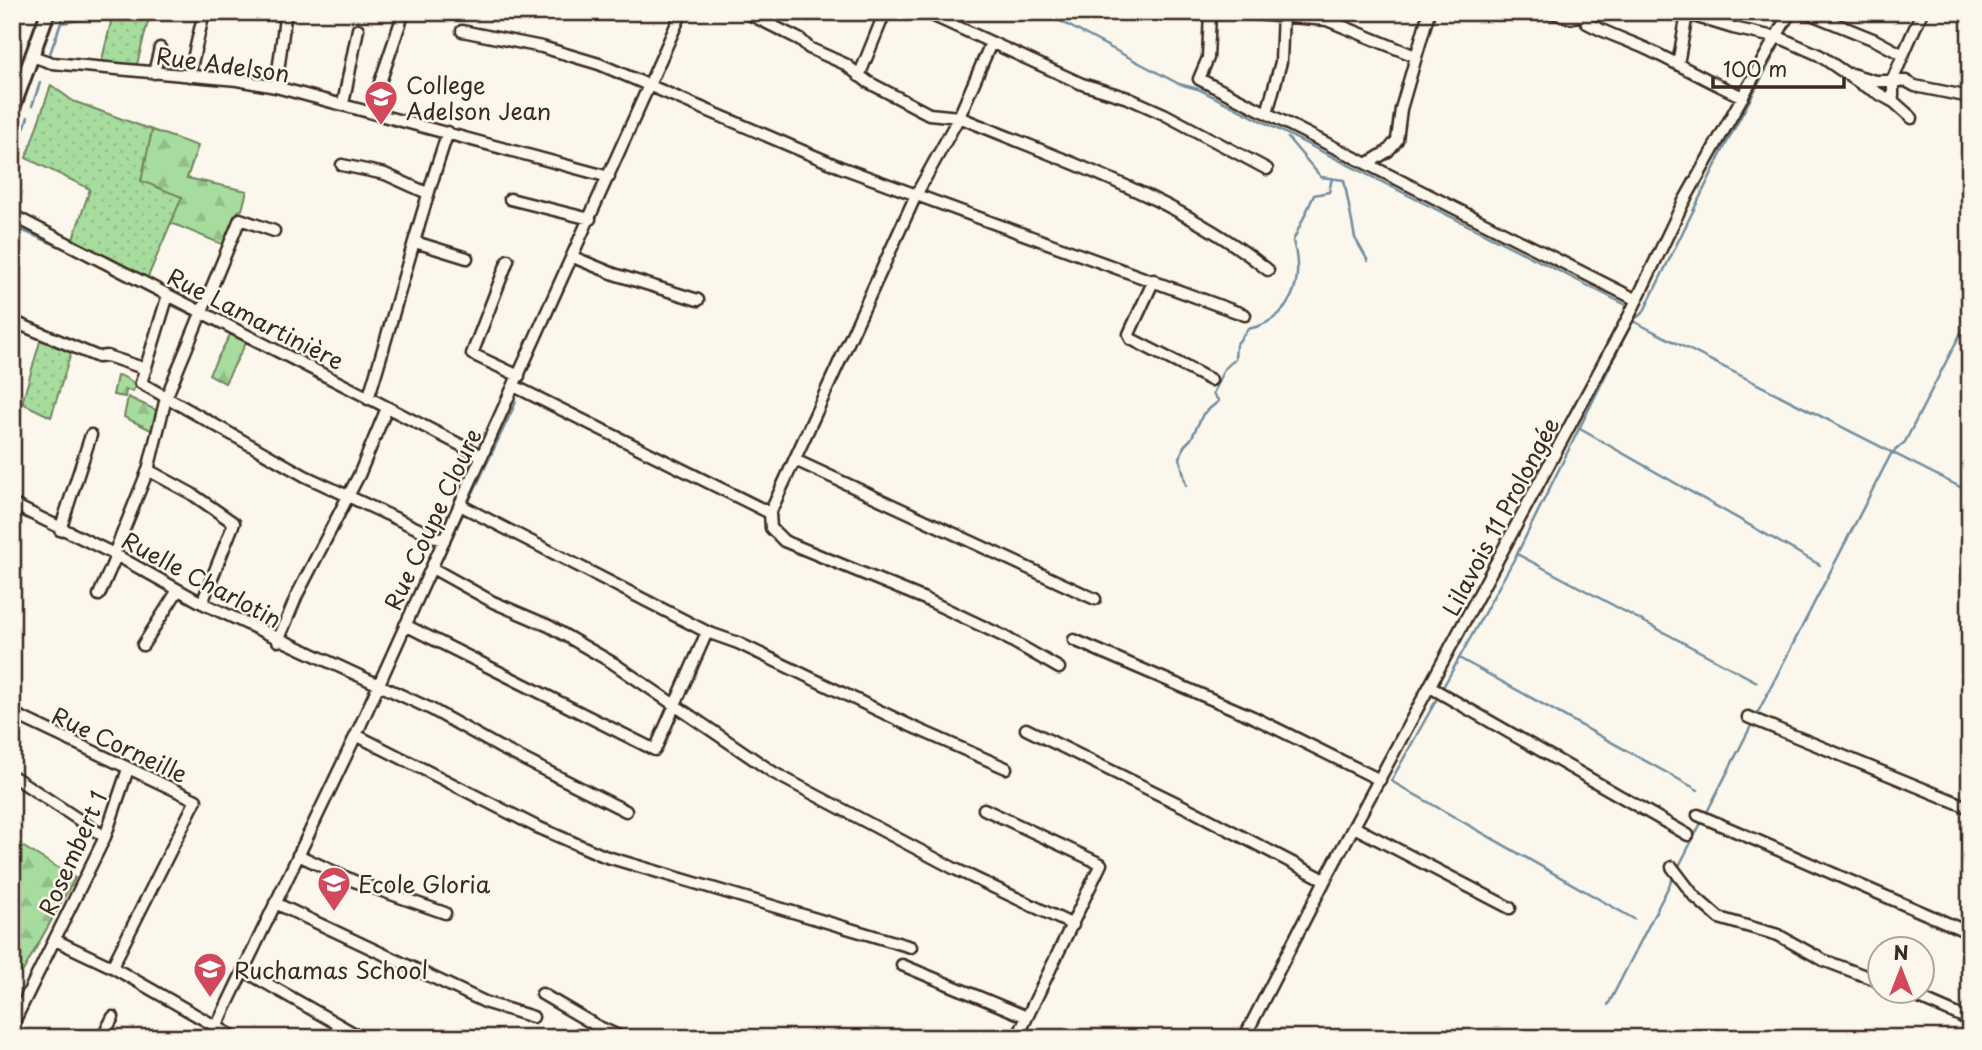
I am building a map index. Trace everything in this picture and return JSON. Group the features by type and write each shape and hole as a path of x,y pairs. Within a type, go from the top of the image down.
{"main road":[{"path":"12,111 16,87 37,58 48,12"}],"street":[{"path":"370,111 404,12"},
{"name":"Rue Coupe Cloure","path":"211,1038 356,735 376,685 517,381 681,12"},
{"path":"745,12 800,40 809,48 845,64 859,76 929,114 959,117 1169,206 1231,240 1268,270"},
{"path":"859,76 885,12"},
{"path":"925,12 1082,84 1152,109 1268,169"},
{"path":"1210,12 1208,58 1199,79 1637,300"},
{"path":"1230,12 1283,14 1327,20 1415,56"},
{"path":"1367,164 1388,151 1397,140 1401,109 1429,12"},
{"path":"1550,12 1571,18 1588,14 1587,23 1601,27 1617,39 1678,64 1743,97"},
{"name":"Lilavois 11 Prolongée","path":"1244,1038 1325,880 1630,314 1683,203 1790,12"},
{"path":"1806,12 1875,40 1903,55"},
{"path":"1890,99 1893,96 1893,81 1922,12"},
{"path":"1267,113 1281,62 1283,14"},
{"path":"1678,64 1687,14 1776,38 1819,55 1890,99 1912,118"},
{"path":"276,87 285,19"},
{"path":"189,76 202,21"},
{"path":"342,104 358,29"},
{"path":"462,31 588,60 840,167 1245,315"},
{"path":"990,43 959,117 916,195 770,513 771,528 784,541 925,599 1003,636 1059,668"},
{"path":"154,73 160,48"},
{"name":"Rue Adelson","path":"37,58 52,63 276,87 609,177"},
{"path":"1843,72 1875,81 1893,81 1968,94"},
{"path":"368,398 448,132"},
{"path":"342,165 385,174 428,193"},
{"path":"510,199 590,219"},
{"name":"Rue Lamartinière","path":"12,215 167,299 202,312 482,456"},
{"path":"99,595 148,470 166,398 240,219 274,231"},
{"path":"415,242 467,258"},
{"path":"573,257 614,274 698,300"},
{"path":"508,260 472,354 517,381 770,513"},
{"path":"1154,280 1129,334 1131,339 1211,380"},
{"path":"167,299 141,383 346,496 444,541"},
{"path":"12,321 98,357 107,356 146,369"},
{"path":"278,641 297,595 387,408"},
{"path":"60,530 91,435"},
{"path":"795,460 1095,600"},
{"path":"148,470 192,494 234,523 202,603"},
{"name":"Ruelle Charlotin","path":"12,504 278,641 431,709 499,747 626,811"},
{"path":"460,505 707,632 738,643 913,727 1006,768"},
{"path":"432,568 493,602 549,625 674,704 774,773 953,867 1073,925"},
{"path":"143,645 178,590"},
{"path":"405,625 655,750 707,632"},
{"path":"1074,640 1253,717 1380,780"},
{"path":"1430,687 1688,835"},
{"name":"Rue Corneille","path":"12,713 196,800 112,967"},
{"path":"1748,717 1970,808"},
{"path":"1026,729 1325,880"},
{"path":"356,735 535,826 604,856 911,947"},
{"name":"Rosembert 1","path":"12,1026 15,1012 55,940 105,837 128,769"},
{"path":"14,777 105,837"},
{"path":"984,808 1100,862 1100,872 1017,1038"},
{"path":"1698,815 1970,933"},
{"path":"1354,827 1510,908"},
{"path":"298,855 354,881 445,913"},
{"path":"1672,867 1694,896 1719,918 1778,935 1823,960 1867,977"},
{"path":"275,904 487,1003 533,1017"},
{"path":"55,940 112,967 236,1038"},
{"path":"902,965 1027,1017"},
{"path":"243,970 362,1038"},
{"path":"542,994 623,1038"},
{"path":"1933,1004 1970,1020"},
{"path":"102,1038 113,1017"},
{"path":"591,1038 597,1026"}],"green space":[{"path":"150,14 136,68 101,64 112,18"},
{"path":"51,85 73,101 152,130 141,181 182,197 147,279 111,258 72,242 90,189 26,158"},
{"path":"152,130 198,146 187,178 247,191 242,210 238,211 224,245 171,223 141,181"},
{"path":"232,331 248,339 225,383 209,374"},
{"path":"41,338 72,350 51,417 22,403"},
{"path":"117,376 136,384 133,391 126,390 125,397 113,395"},
{"path":"128,397 158,411 153,431 124,417"},
{"path":"12,840 75,878 22,973 12,968"}],"waterway":[{"path":"48,59 65,12"},
{"path":"61,23 127,12"},
{"path":"1043,12 1179,84 1198,89 1630,307"},
{"path":"1784,36 1797,12"},
{"path":"1442,689 1517,554 1633,320 1643,313 1724,148 1781,42"},
{"path":"32,106 40,83"},
{"path":"12,164 28,117"},
{"path":"1288,138 1321,177 1344,180 1355,238 1368,261"},
{"path":"1186,485 1180,458 1184,446 1191,439 1203,414 1219,401 1213,394 1224,369 1235,359 1236,345 1248,329 1275,317 1291,297 1297,271 1293,241 1314,195 1329,192 1332,178"},
{"path":"12,226 70,251"},
{"path":"86,260 164,300"},
{"path":"169,304 195,316"},
{"path":"1756,716 1891,454 1905,442 1970,315"},
{"path":"206,321 227,331"},
{"path":"1633,321 1970,492"},
{"path":"438,567 516,402"},
{"path":"1580,429 1820,565"},
{"path":"1517,554 1757,682"},
{"path":"417,612 435,573"},
{"path":"1459,658 1698,790"},
{"path":"1439,695 1391,781 1634,919"},
{"path":"1705,816 1753,722"},
{"path":"1678,868 1702,821"},
{"path":"1608,1005 1675,874"}],"place":[{"name":"College Adelson Jean","path":"381,127"},
{"name":"Ecole Gloria","path":"334,913"},
{"name":"Ruchamas School","path":"210,999"}]}
